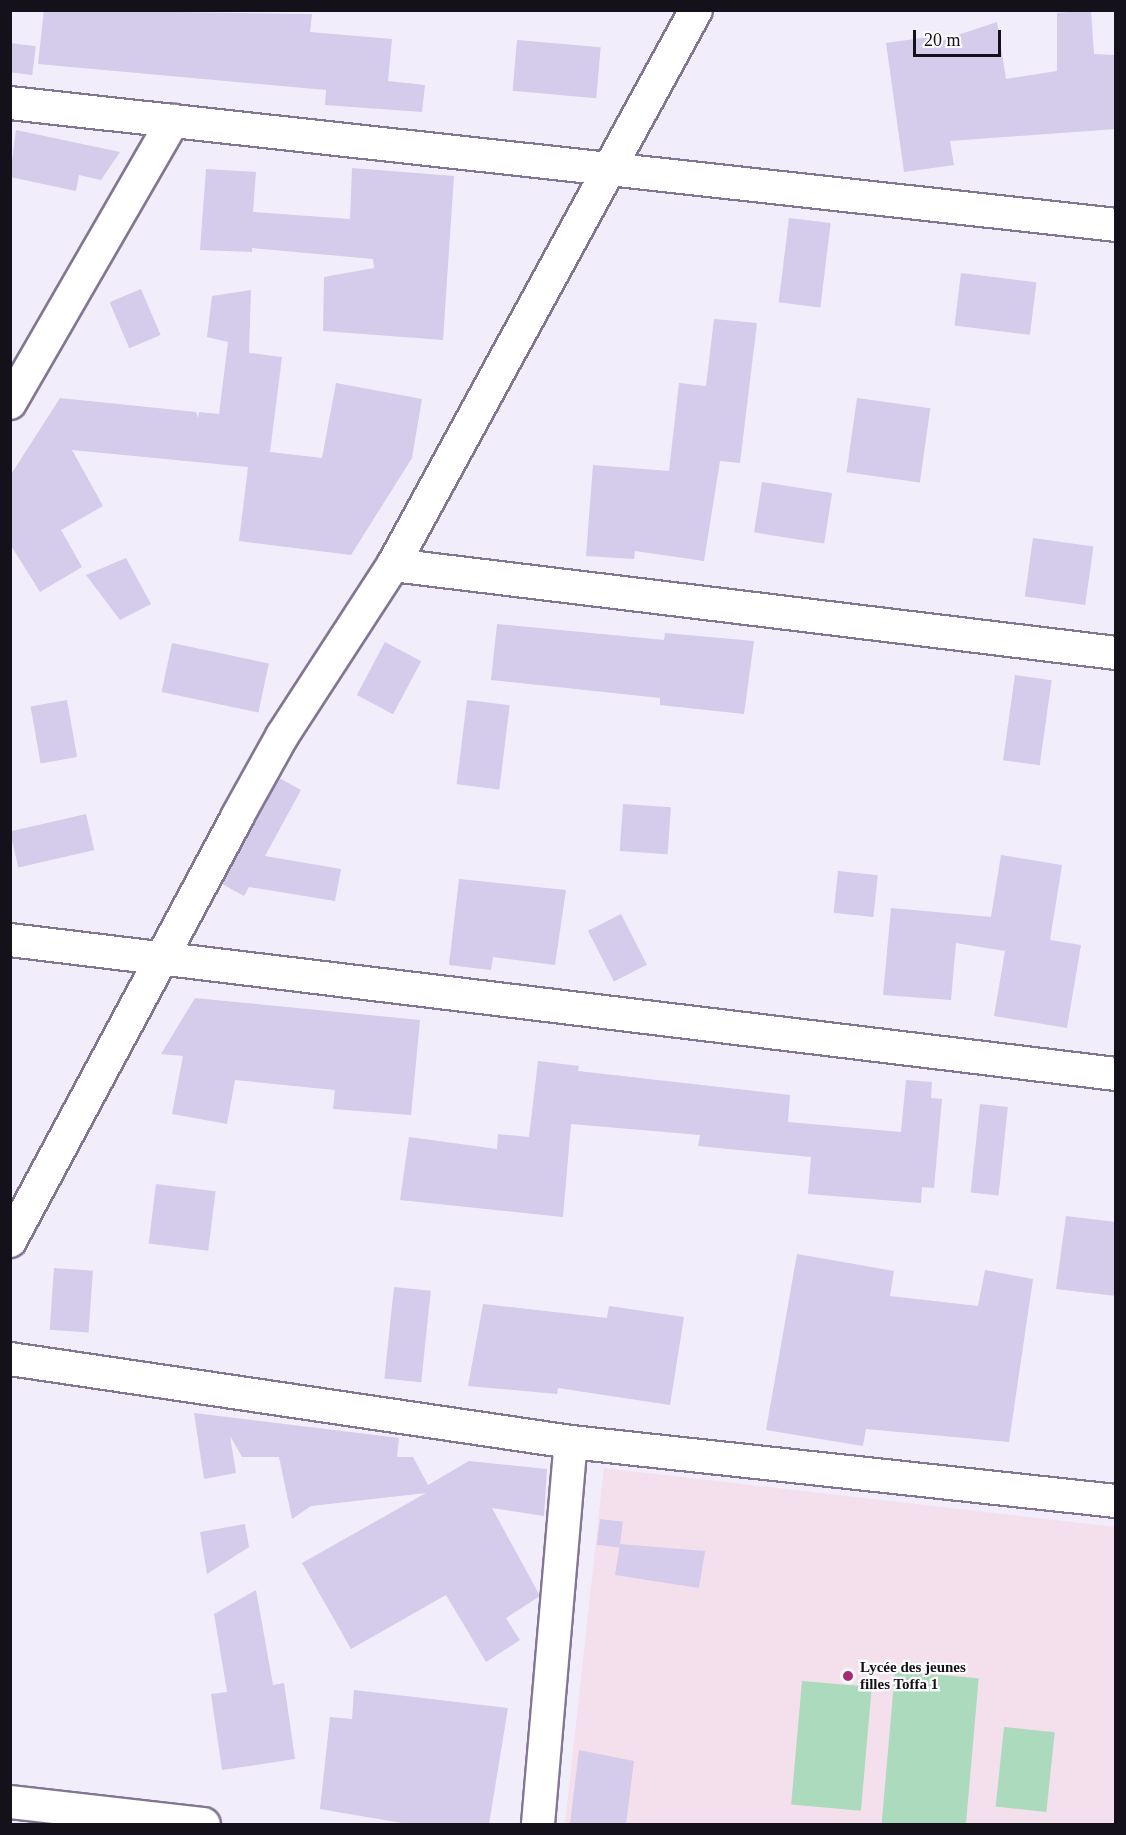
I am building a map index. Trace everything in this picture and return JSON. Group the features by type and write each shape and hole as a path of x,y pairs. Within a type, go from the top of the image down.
{"street":[{"path":"10,1241 160,957 282,736 393,565 696,10"},
{"path":"10,103 1116,225"},
{"path":"10,403 173,121"},
{"path":"393,565 1116,653"},
{"path":"10,940 1116,1074"},
{"path":"10,1359 571,1442 1116,1501"},
{"path":"538,1824 571,1442"},
{"path":"10,1802 204,1824"}],"shaded area":[{"name":"Lycée des jeunes filles Toffa 1","path":"604,1468 1115,1527 1115,1824 565,1824"}],"green space":[{"path":"895,1671 979,1678 966,1824 882,1824"},
{"path":"802,1681 872,1687 861,1811 791,1805"},
{"path":"1004,1727 1055,1732 1046,1812 996,1807"}],"building":[{"path":"44,10 312,14 310,32 392,39 388,81 425,85 422,112 325,105 326,90 38,64"},
{"path":"1091,10 1094,54 1114,55 1116,129 950,141 954,165 904,172 886,43 936,36 937,42 997,22 1006,79 1057,71 1057,13"},
{"path":"517,40 601,47 596,98 513,91"},
{"path":"10,43 36,46 32,75 10,72"},
{"path":"16,130 120,152 101,180 79,175 76,191 10,177"},
{"path":"352,168 454,176 443,340 323,331 324,277 374,268 373,259 252,248 252,252 200,250 206,169 256,172 253,212 350,219"},
{"path":"789,218 831,223 820,307 779,302"},
{"path":"961,273 1036,282 1030,335 955,326"},
{"path":"141,289 161,335 129,348 110,302"},
{"path":"251,290 249,353 282,357 270,452 322,458 336,383 422,399 412,458 351,555 239,541 248,467 72,450 103,506 61,530 82,567 40,592 10,544 10,476 60,398 196,412 198,418 199,412 219,414 228,342 207,337 212,296"},
{"path":"714,319 757,323 740,463 720,461 704,561 635,551 634,559 586,556 593,465 669,471 679,383 706,386"},
{"path":"857,398 930,408 920,483 847,472"},
{"path":"762,482 832,493 824,543 754,532"},
{"path":"1033,538 1093,546 1085,605 1025,596"},
{"path":"126,558 151,604 120,620 86,575"},
{"path":"497,624 664,640 665,633 754,641 744,714 660,705 660,698 491,680"},
{"path":"385,642 421,661 393,714 357,695"},
{"path":"172,643 269,664 258,712 162,692"},
{"path":"1015,675 1052,680 1040,765 1003,760"},
{"path":"67,700 77,757 41,764 31,706"},
{"path":"467,700 510,705 499,790 457,784"},
{"path":"279,778 301,790 265,856 341,869 335,901 249,887 244,896 222,884"},
{"path":"623,804 671,807 668,854 620,851"},
{"path":"86,814 94,850 18,868 10,832"},
{"path":"1001,855 1062,865 1050,940 1081,945 1067,1028 994,1016 1005,951 956,943 951,1000 883,995 891,908 991,917"},
{"path":"838,871 878,875 873,917 834,913"},
{"path":"459,879 566,890 555,965 493,957 491,970 449,965"},
{"path":"621,914 647,965 614,982 588,931"},
{"path":"195,998 420,1020 411,1115 333,1109 335,1090 235,1080 227,1124 172,1114 183,1056 161,1054"},
{"path":"538,1061 579,1066 578,1071 790,1095 788,1122 901,1132 906,1080 932,1082 931,1098 942,1099 934,1188 922,1187 921,1203 808,1194 811,1157 698,1146 700,1135 571,1124 563,1217 400,1200 409,1137 497,1149 498,1134 529,1137"},
{"path":"980,1104 1008,1107 999,1195 971,1193"},
{"path":"156,1184 216,1191 208,1251 149,1244"},
{"path":"1066,1216 1116,1222 1116,1296 1056,1289"},
{"path":"797,1254 894,1271 890,1296 978,1306 985,1270 1033,1279 1009,1442 866,1429 863,1446 766,1430"},
{"path":"54,1268 93,1271 89,1333 50,1330"},
{"path":"394,1287 431,1291 421,1382 384,1378"},
{"path":"483,1304 607,1318 609,1306 684,1317 670,1405 558,1388 557,1394 468,1386"},
{"path":"194,1413 399,1438 397,1457 413,1457 428,1485 469,1461 547,1469 544,1516 492,1508 540,1596 506,1618 520,1640 486,1662 446,1595 351,1649 302,1563 426,1493 311,1506 292,1519 279,1457 242,1457 230,1436 236,1473 204,1479"},
{"path":"600,1519 623,1522 620,1548 597,1545"},
{"path":"245,1524 249,1547 207,1574 200,1532"},
{"path":"620,1544 705,1551 699,1588 615,1575"},
{"path":"256,1590 273,1685 284,1683 295,1759 222,1770 211,1694 227,1692 214,1614"},
{"path":"354,1690 508,1708 489,1824 408,1824 320,1809 330,1717 352,1719"},
{"path":"579,1750 634,1761 626,1824 570,1824"}],"place":[{"name":"Lycée des jeunes filles Toffa 1","path":"848,1676"}]}
